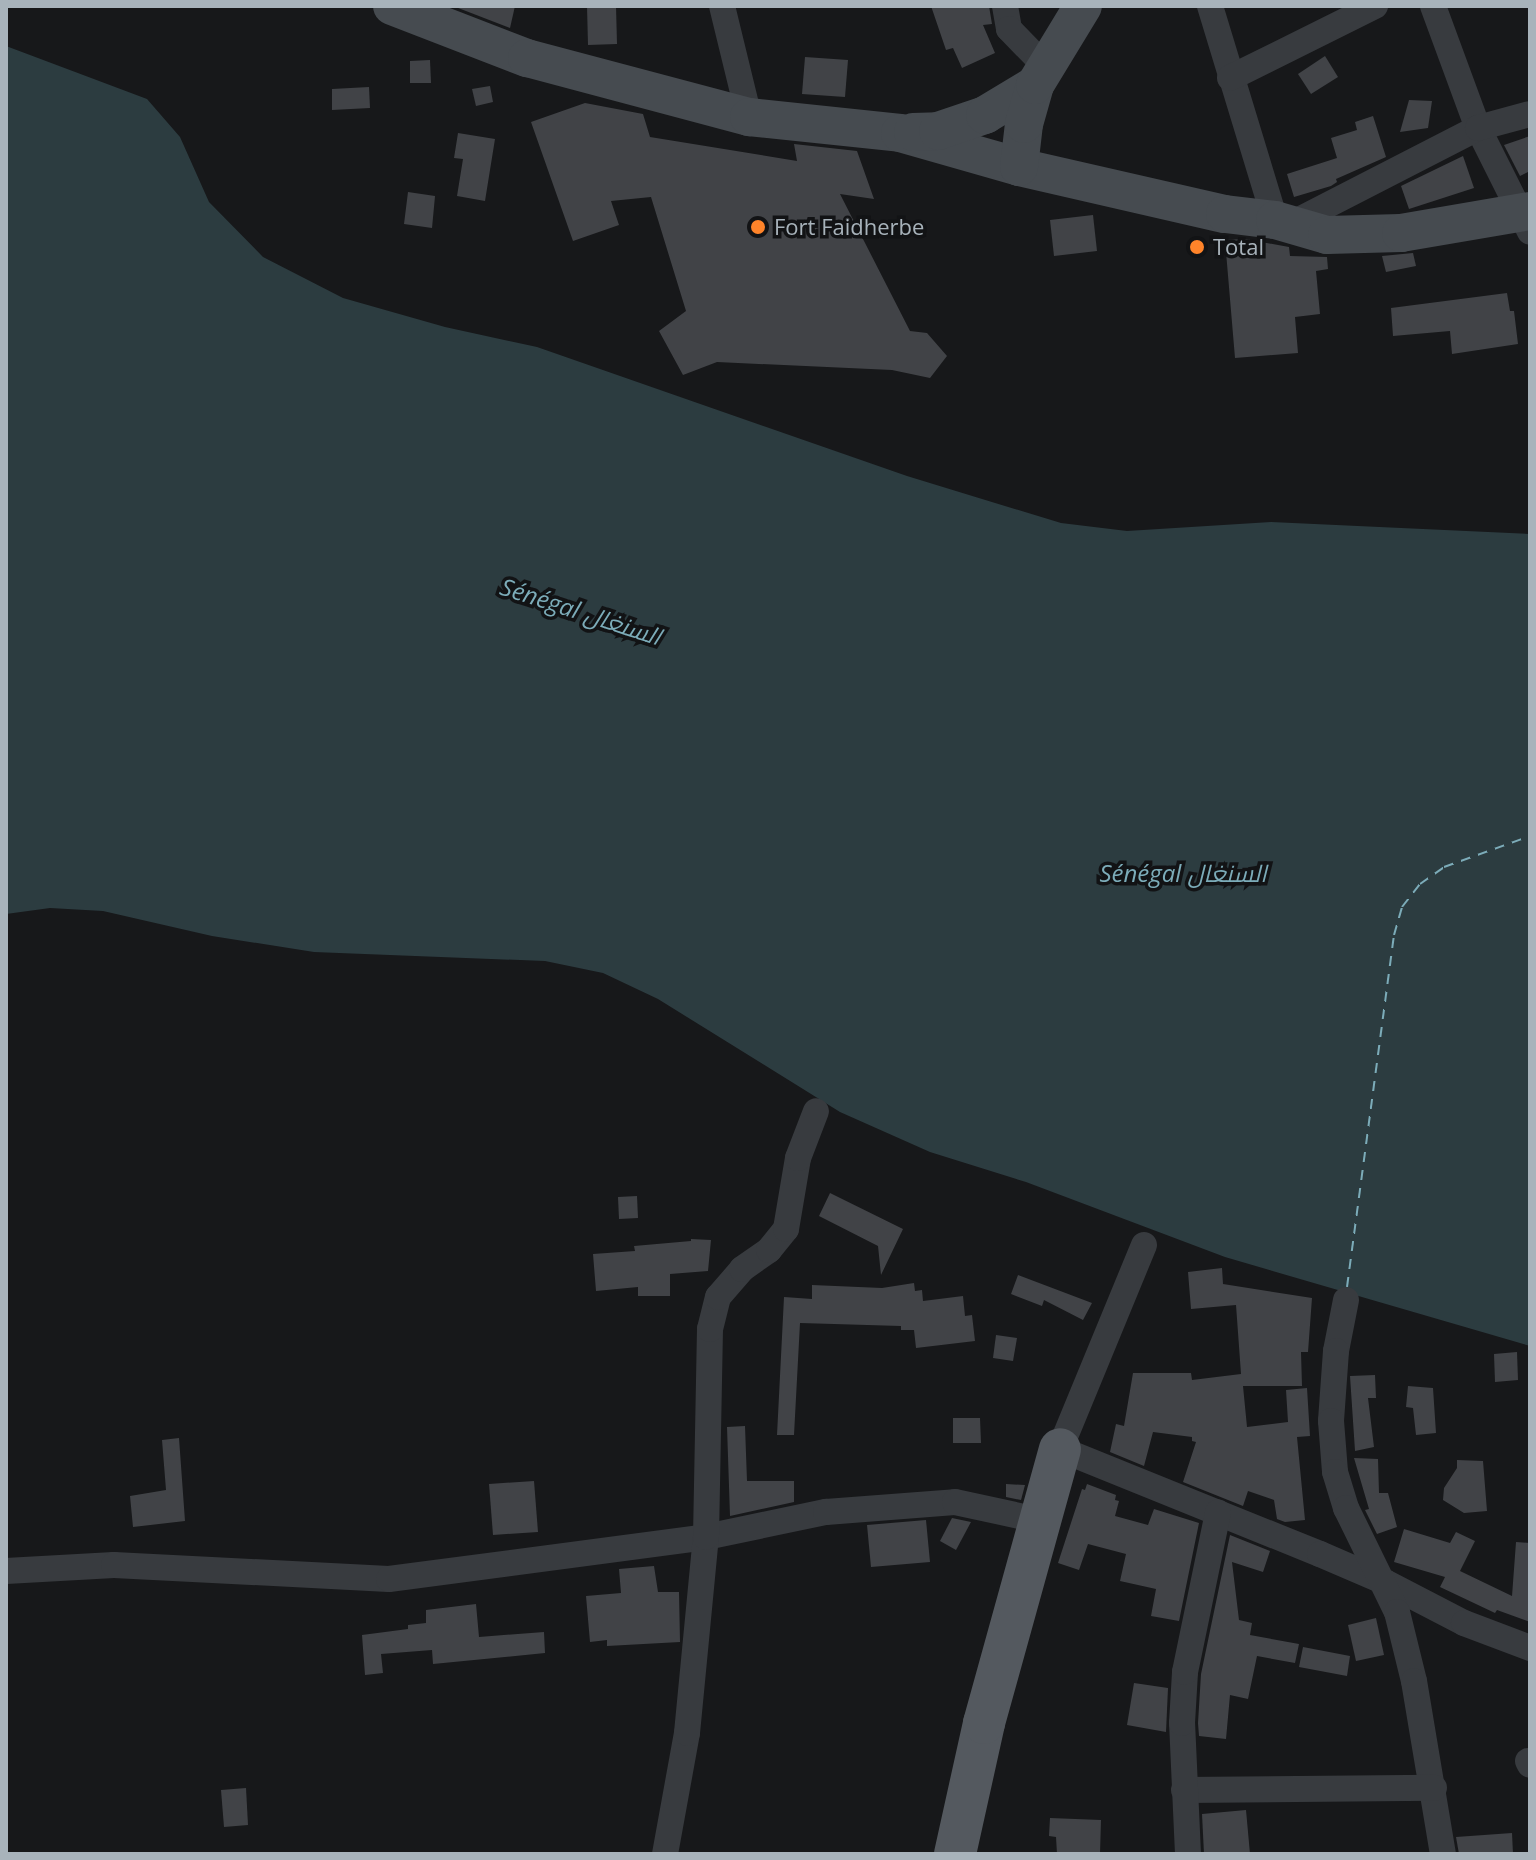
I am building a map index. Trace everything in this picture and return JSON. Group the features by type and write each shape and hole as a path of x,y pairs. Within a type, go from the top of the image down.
{"main road":[{"path":"955,1854 984,1723 1043,1521 1060,1449"}],"street":[{"path":"722,6 749,117"},
{"path":"1005,6 1009,29 1041,76"},
{"path":"1019,167 1024,124 1041,76 1083,6"},
{"path":"1210,6 1230,78 1283,222"},
{"path":"1230,78 1346,13 1375,6"},
{"path":"404,9 527,58 749,117 900,133 1019,167 1225,214 1283,222 1327,235 1366,235 1526,219 1478,128 1433,6"},
{"path":"900,133 952,127 995,110 1041,76"},
{"path":"1283,222 1478,128 1530,114"},
{"path":"665,1854 687,1733 706,1537 710,1329 718,1297 742,1269 769,1250 786,1229 798,1158 816,1111"},
{"path":"1144,1245 1060,1449 1385,1582 1464,1623 1530,1648"},
{"path":"1346,1300 1336,1351 1331,1421 1335,1472 1346,1508 1385,1582 1397,1612 1414,1681 1443,1854"},
{"path":"6,1571 114,1565 389,1579 706,1537 826,1512 955,1502 1043,1521"},
{"path":"1188,1854 1182,1723 1185,1672 1218,1512"},
{"path":"1184,1790 1434,1788"}],"water":[{"name":"Sénégal السنغال","path":"6,46 147,99 180,137 209,202 263,257 343,298 445,327 537,347 907,476 1061,523 1127,531 1271,522 1530,534 1530,1346 1225,1257 1026,1182 930,1152 840,1112 658,999 603,973 545,961 314,952 212,936 103,911 50,908 6,914"}],"building":[{"path":"453,6 515,6 510,28"},
{"path":"587,6 616,6 617,44 588,45"},
{"path":"931,6 989,6 992,24 983,25 995,53 962,68 953,48 946,50"},
{"path":"1325,56 1338,77 1311,94 1298,74"},
{"path":"805,57 848,60 845,97 802,94"},
{"path":"430,60 431,83 410,83 410,61"},
{"path":"490,86 493,102 476,106 472,89"},
{"path":"369,87 370,108 332,110 332,89"},
{"path":"1409,100 1432,101 1428,128 1400,132"},
{"name":"Fort Faidherbe","path":"585,103 643,114 650,137 797,161 794,144 857,151 874,199 840,194 910,331 927,333 947,356 930,378 892,370 717,362 683,375 659,331 686,311 651,197 611,201 619,225 573,241 531,122"},
{"path":"1373,116 1386,157 1336,179 1337,182 1331,186 1294,197 1287,174 1337,158 1331,138 1357,130 1355,122"},
{"path":"458,133 495,139 485,201 457,196 463,159 454,158"},
{"path":"1530,136 1530,171 1520,176 1504,145"},
{"path":"1463,156 1474,188 1409,209 1401,186"},
{"path":"408,192 435,196 432,228 404,224"},
{"path":"1093,215 1097,251 1054,256 1050,220"},
{"path":"1245,239 1289,247 1290,256 1327,257 1328,269 1316,271 1320,314 1295,317 1298,353 1235,358 1225,240"},
{"path":"1413,253 1416,266 1386,272 1382,256"},
{"path":"1507,293 1510,311 1514,311 1518,344 1452,354 1450,331 1393,336 1391,308"},
{"path":"830,1193 903,1229 881,1275 878,1246 819,1216"},
{"path":"637,1196 638,1218 619,1219 618,1197"},
{"path":"691,1239 711,1240 708,1271 670,1274 670,1296 638,1296 638,1287 596,1291 593,1254 635,1251 634,1246"},
{"path":"1222,1268 1223,1284 1312,1298 1308,1352 1301,1352 1302,1386 1243,1386 1247,1427 1288,1422 1286,1390 1307,1388 1310,1436 1297,1437 1305,1520 1285,1522 1277,1519 1274,1500 1248,1491 1243,1506 1183,1482 1196,1442 1192,1441 1192,1437 1153,1432 1144,1466 1110,1452 1116,1424 1124,1426 1133,1373 1191,1373 1192,1380 1241,1374 1236,1305 1191,1309 1188,1272"},
{"path":"1018,1275 1092,1303 1083,1320 1044,1300 1042,1306 1011,1294"},
{"path":"914,1283 915,1291 922,1290 923,1301 963,1296 965,1316 972,1315 975,1341 916,1348 914,1330 901,1330 901,1326 800,1323 794,1435 777,1435 784,1297 812,1299 812,1285 882,1288"},
{"path":"996,1335 1017,1338 1013,1361 993,1358"},
{"path":"1517,1352 1518,1380 1495,1382 1494,1354"},
{"path":"1375,1375 1376,1398 1368,1398 1374,1447 1355,1451 1350,1376"},
{"path":"1408,1386 1433,1388 1436,1433 1416,1435 1413,1408 1406,1407"},
{"path":"953,1418 980,1418 981,1443 953,1443"},
{"path":"745,1426 747,1481 794,1481 794,1502 730,1516 727,1427"},
{"path":"179,1438 185,1521 133,1527 130,1496 166,1490 162,1440"},
{"path":"1354,1458 1378,1459 1379,1493 1388,1493 1397,1527 1377,1534 1365,1510 1369,1509"},
{"path":"1457,1460 1483,1461 1487,1511 1464,1513 1443,1500 1444,1488 1457,1468"},
{"path":"534,1481 538,1532 493,1535 489,1484"},
{"path":"1006,1484 1025,1485 1021,1500 1006,1497"},
{"path":"1087,1484 1116,1495 1115,1500 1119,1501 1115,1516 1148,1525 1154,1509 1199,1523 1179,1621 1151,1616 1156,1589 1120,1581 1126,1554 1088,1544 1079,1570 1058,1563 1082,1489 1085,1490"},
{"path":"952,1518 971,1522 956,1550 940,1541"},
{"path":"926,1520 930,1562 871,1567 867,1525"},
{"path":"1404,1529 1450,1543 1456,1532 1475,1541 1460,1571 1512,1596 1516,1542 1530,1543 1530,1622 1497,1610 1495,1613 1440,1587 1445,1577 1394,1562"},
{"path":"1230,1535 1270,1551 1263,1572 1232,1562 1239,1620 1252,1623 1250,1635 1299,1644 1295,1663 1257,1656 1248,1699 1230,1695 1226,1739 1199,1736 1198,1723 1201,1674"},
{"path":"654,1566 658,1592 679,1592 680,1642 607,1646 607,1640 590,1642 586,1596 621,1593 619,1569"},
{"path":"476,1604 479,1637 544,1632 545,1653 433,1664 432,1650 381,1654 383,1673 365,1675 362,1635 408,1629 408,1625 426,1623 426,1610"},
{"path":"1376,1618 1384,1655 1356,1661 1348,1625"},
{"path":"1303,1647 1350,1656 1347,1676 1299,1667"},
{"path":"1134,1683 1168,1688 1166,1732 1127,1725"},
{"path":"246,1788 248,1825 224,1827 221,1790"},
{"path":"1246,1810 1250,1854 1204,1854 1202,1814"},
{"path":"1050,1818 1101,1820 1100,1854 1057,1854 1056,1837 1049,1836"},
{"path":"1512,1833 1513,1854 1459,1854 1456,1837"}],"ferry route":[{"path":"1347,1287 1394,935 1402,907 1420,884 1444,867 1530,836"}],"place":[{"name":"Fort Faidherbe","path":"758,227"},
{"name":"Total","path":"1197,247"}]}
